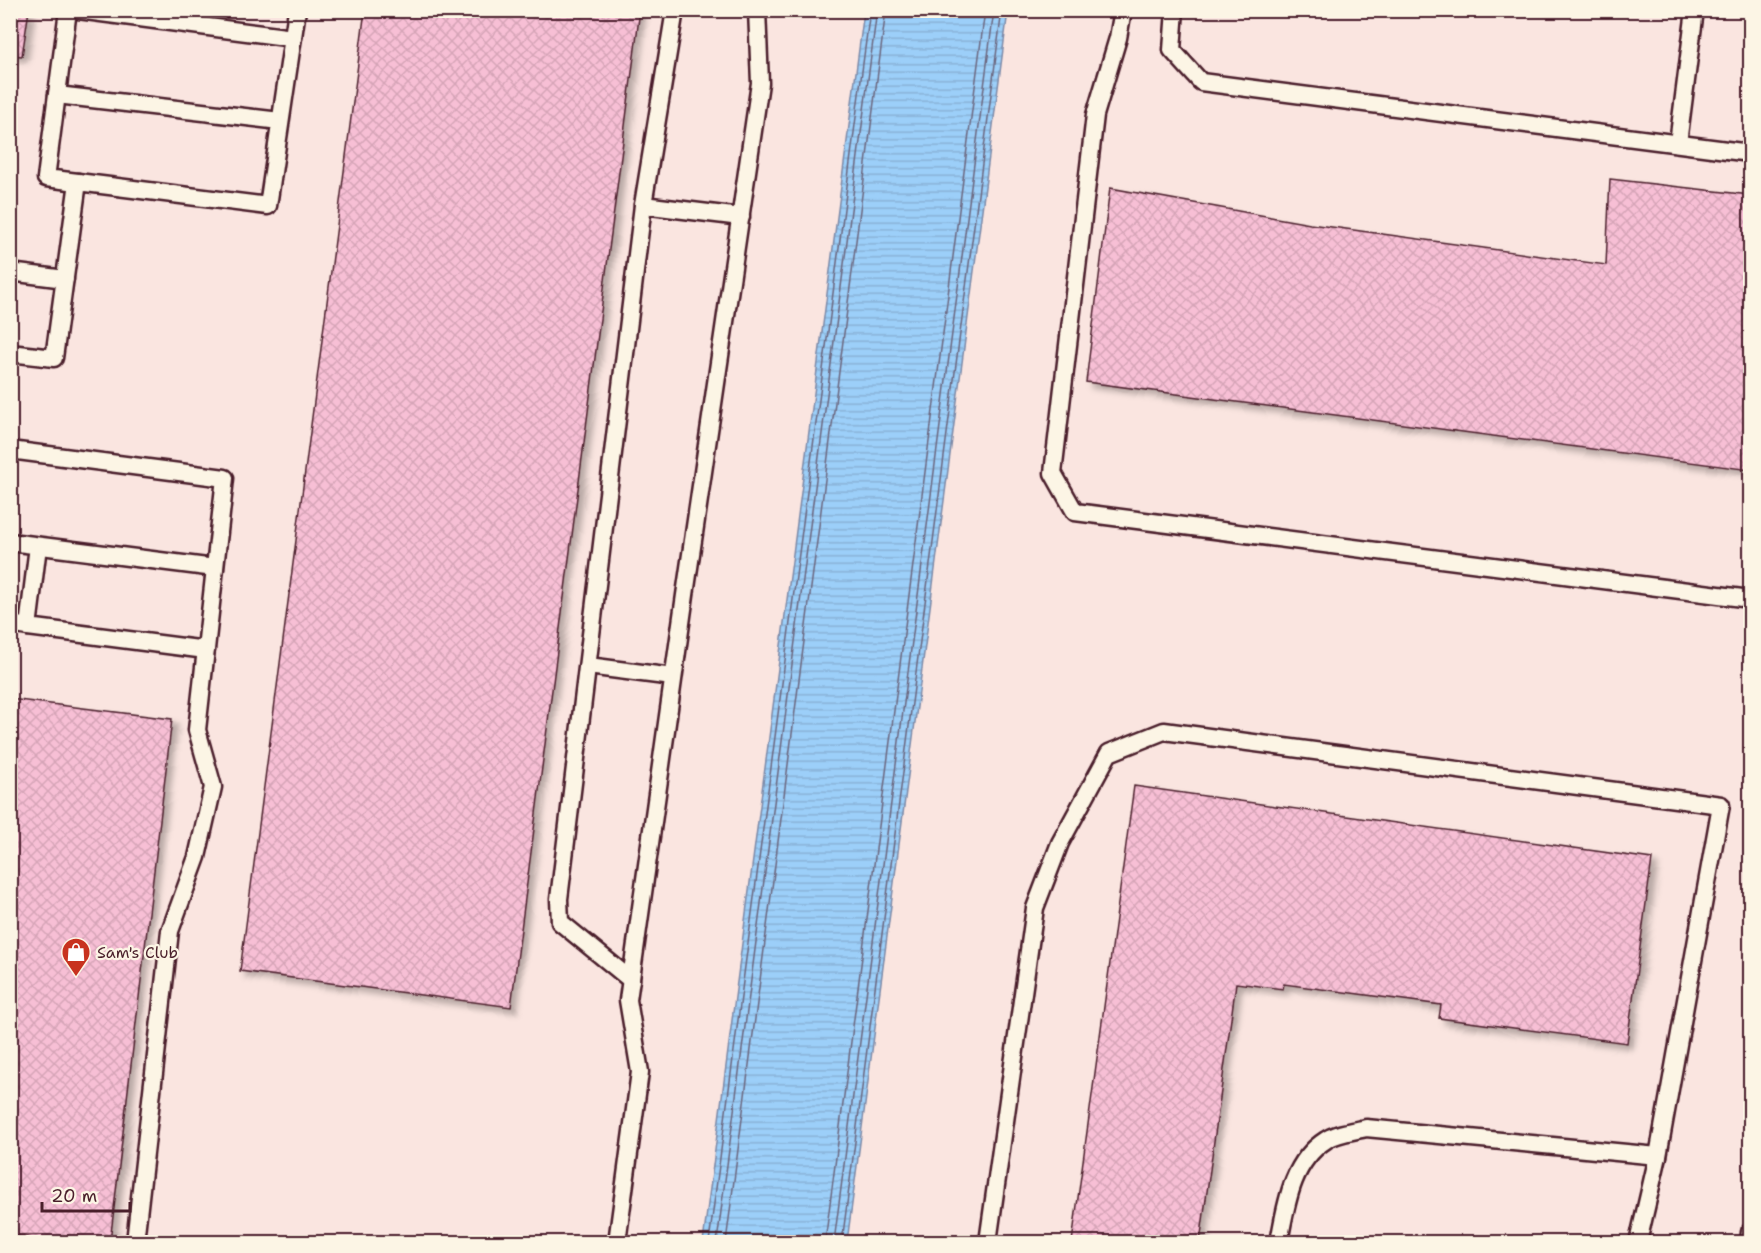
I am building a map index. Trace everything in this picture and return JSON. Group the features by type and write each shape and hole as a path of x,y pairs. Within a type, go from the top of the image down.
{"lane":[{"path":"68,10 46,178 268,206 297,10"},
{"path":"78,10 293,38"},
{"path":"631,980 560,922 559,899 643,205 675,10"},
{"path":"617,1242 640,1072 628,1000 760,83 757,10"},
{"path":"1123,10 1118,38 1095,115 1053,473 1076,512 1750,599"},
{"path":"1175,10 1172,50 1201,82 1750,153"},
{"path":"1678,143 1695,10"},
{"path":"57,95 280,121"},
{"path":"10,352 54,358 78,182"},
{"path":"643,205 741,217"},
{"path":"10,272 65,279"},
{"path":"10,450 225,478 197,730 213,788 197,858 170,931 135,1242"},
{"path":"10,542 215,568"},
{"path":"28,627 39,546"},
{"path":"10,624 206,650"},
{"path":"588,666 674,676"},
{"path":"988,1242 1035,908 1060,843 1109,753 1164,731 1721,806 1658,1156 1638,1242"},
{"path":"1279,1242 1288,1195 1303,1161 1326,1139 1366,1128 1658,1156"},
{"path":"1749,1242 1750,1232"}],"shaded area":[{"path":"11,11 1750,11 1750,1242 11,1242"}],"water":[{"path":"864,11 1008,11 847,1242 703,1242"}],"building":[{"path":"10,10 29,10 22,56 10,55"},
{"path":"365,10 640,10 511,1007 240,971"},
{"path":"1610,179 1750,195 1750,247 1747,273 1750,274 1750,470 1086,382 1110,188 1310,224 1606,265"},
{"name":"Sam's Club","path":"10,699 172,719 110,1242 49,1242 49,1240 10,1235"},
{"path":"1134,786 1652,859 1627,1043 1439,1018 1441,1005 1284,984 1283,989 1236,983 1200,1242 1072,1242"}],"place":[{"name":"Sam's Club","path":"76,978"}]}
